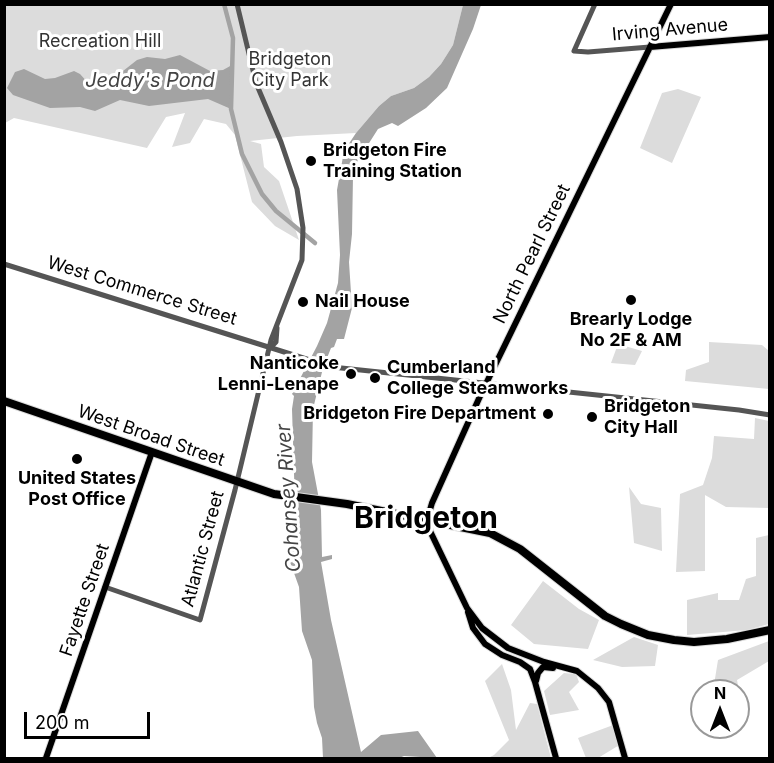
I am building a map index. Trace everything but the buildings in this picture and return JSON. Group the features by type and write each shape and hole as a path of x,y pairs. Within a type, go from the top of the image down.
{"highway":[{"name":"West Broad Street","path":"4,401 289,497 325,501 427,520 483,531 503,538 598,611 648,635 694,642 727,639 770,630"}],"main road":[{"name":"North Pearl Street","path":"427,520 432,503 486,383 670,4"},
{"name":"Irving Avenue","path":"650,47 770,37"},
{"name":"Fayette Street","path":"46,759 152,452"},
{"path":"427,520 430,531 467,608 473,628 484,643 502,656 530,669 556,759"},
{"path":"467,608 482,628 500,643 523,655 580,673 598,688 609,702 625,759"},
{"path":"482,628 484,643"},
{"path":"484,643 492,641 500,643"},
{"path":"535,682 538,673 543,668 580,673"}],"street":[{"name":"Atlantic Street","path":"105,587 200,620 274,330 277,328 302,260 304,239 301,206 290,165 256,83 237,4"},
{"name":"Irving Avenue","path":"595,4 573,51 650,47"},
{"name":"West Commerce Street","path":"4,264 327,365 366,372 770,415"}],"green space":[{"name":"Bridgeton City Park","path":"5,5 463,5 453,45 441,64 414,88 391,96 379,106 356,133 250,141 261,144 264,167 279,181 299,240 275,226 252,202 235,135 226,124 204,119 190,143 172,147 185,113 166,117 147,148 14,118 5,123"},
{"path":"678,89 701,97 672,163 640,148 662,93"},
{"path":"709,342 762,345 769,351 769,389 685,381 686,370 709,362"},
{"path":"618,344 642,351 635,365 611,363"},
{"path":"755,418 769,421 769,508 726,507 705,495 705,571 676,572 680,494 703,485 712,458 714,436 754,439"},
{"path":"629,487 641,504 661,508 662,551 634,543"},
{"path":"769,535 769,624 747,630 687,635 687,600 718,593 718,600 739,600 746,579 756,576 756,538"},
{"path":"543,581 579,609 599,620 588,649 534,644 511,625"},
{"path":"634,637 658,645 655,666 622,667 593,660"},
{"path":"769,641 769,661 739,679 715,679 718,660"},
{"path":"502,664 511,690 516,730 530,703 537,704 551,758 488,758 509,740 485,681"},
{"path":"564,673 576,674 579,682 569,692 579,710 550,715 544,691"},
{"path":"616,724 621,744 598,758 586,758 578,738"}],"water":[{"path":"463,5 481,5 447,88 426,108 398,126 392,123 378,129 357,162 353,176 349,262 352,308 344,339 337,339 323,368 313,409 312,462 321,510 322,557 332,555 332,559 321,562 331,620 361,752 381,735 418,731 437,758 404,756 399,758 323,758 322,738 314,707 312,660 302,631 299,587 289,559 295,505 292,409 294,396 292,394 327,323 338,283 340,255 337,190 344,151 379,106 391,96 414,88 441,64 453,45"},
{"name":"Jeddy's Pond","path":"180,55 210,71 223,70 232,65 231,109 208,99 149,106 120,100 95,111 80,107 50,108 13,95 7,88 15,72 24,69 45,79 74,71 89,84 103,84 137,60 147,57 165,59"}],"waterway":[{"path":"224,4 233,38 231,109 242,154 262,194 276,211 315,243"}],"place":[{"name":"Bridgeton Fire Training Station","path":"311,161"},
{"name":"Brearly Lodge No 2F & AM","path":"631,300"},
{"name":"Nail House","path":"303,302"},
{"name":"Nanticoke Lenni-Lenape","path":"351,374"},
{"name":"Cumberland College Steamworks","path":"375,378"},
{"name":"Bridgeton Fire Department","path":"548,414"},
{"name":"Bridgeton City Hall","path":"592,417"},
{"name":"United States Post Office","path":"77,459"}],"district":[{"name":"Bridgeton","path":"426,519"}],"park label":[{"name":"Recreation Hill","path":"100,42"}],"water label":[{"name":"Cohansey River","path":"289,498"}]}
